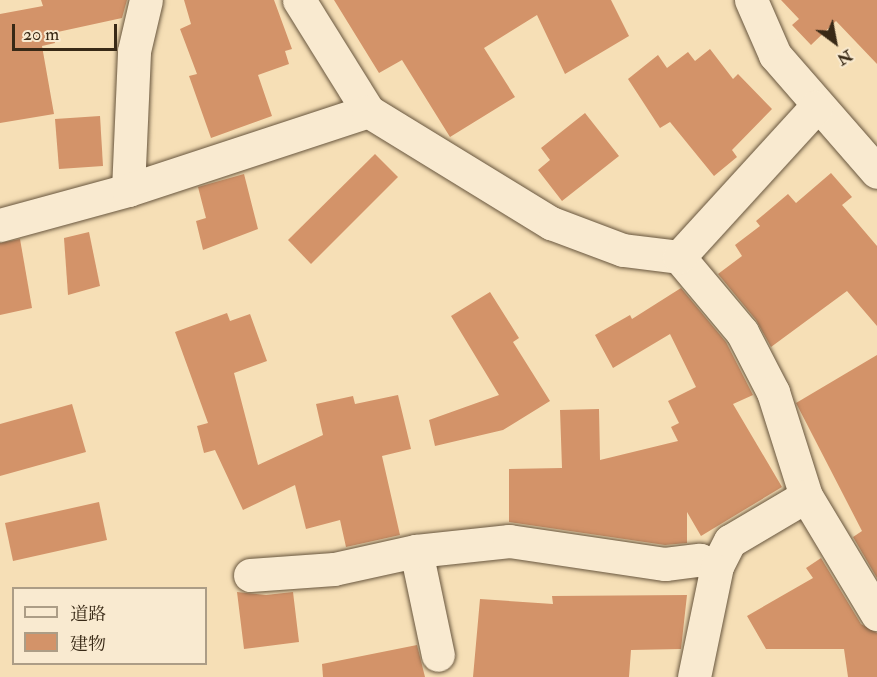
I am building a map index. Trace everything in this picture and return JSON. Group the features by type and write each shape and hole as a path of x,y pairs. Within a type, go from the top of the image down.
{"street":[{"path":"128,190 134,51 146,0"},
{"path":"299,0 368,111 551,224 623,250 679,256 742,332 773,392 806,496 877,614"},
{"path":"751,0 775,55 816,107 877,172"},
{"path":"679,256 816,107"},
{"path":"0,225 128,190 368,111"},
{"path":"694,677 717,566 730,541 806,496"},
{"path":"250,575 334,568 416,551 509,541 665,564 700,560 717,566"},
{"path":"416,551 438,655"}],"building":[{"path":"41,0 127,0 122,18 53,33 55,43 42,46 54,114 0,123 0,14 43,6"},
{"path":"184,0 274,0 292,49 285,51 289,64 258,75 272,116 211,138 189,76 197,74 180,29 191,24"},
{"path":"334,0 611,0 629,36 565,74 537,15 484,48 515,97 450,137 402,60 379,73"},
{"path":"781,0 877,0 877,64 836,21 811,45 792,25 799,19"},
{"path":"710,49 733,79 738,74 772,109 732,150 737,157 714,176 670,122 660,128 628,79 658,55 667,68 688,52 695,61"},
{"path":"585,113 619,156 562,201 538,170 550,160 541,148"},
{"path":"100,116 103,166 59,169 55,119"},
{"path":"375,154 398,177 311,264 288,240"},
{"path":"831,173 852,197 842,205 877,246 877,326 847,291 771,347 756,320 718,274 742,256 735,245 760,226 756,221 788,194 796,203"},
{"path":"244,174 258,229 203,250 196,221 206,218 198,187"},
{"path":"89,232 100,286 68,295 64,238"},
{"path":"20,239 32,308 0,315 0,243"},
{"path":"681,288 726,342 753,395 733,404 782,487 701,536 687,512 687,543 665,545 509,522 509,469 562,468 560,410 599,409 600,460 678,441 671,427 679,423 668,401 696,387 670,334 613,368 595,335 630,315 632,319"},
{"path":"490,292 519,338 513,342 550,401 503,430 435,446 429,420 499,395 451,316"},
{"path":"227,313 230,321 250,314 267,361 234,373 258,465 323,435 316,404 353,396 355,404 398,395 411,449 382,456 400,535 346,547 340,520 306,529 295,485 243,510 215,450 204,453 197,426 208,423 175,332"},
{"path":"877,355 877,578 853,537 862,531 796,403"},
{"path":"72,404 86,452 0,476 0,424"},
{"path":"99,502 107,540 13,561 5,523"},
{"path":"821,558 861,624 877,633 877,677 848,677 844,649 766,649 747,616 813,578 806,568"},
{"path":"237,592 266,595 293,592 299,642 244,649"},
{"path":"687,595 681,649 631,650 629,677 473,677 480,599 553,604 552,596"},
{"path":"417,645 425,677 323,677 322,664"}]}
